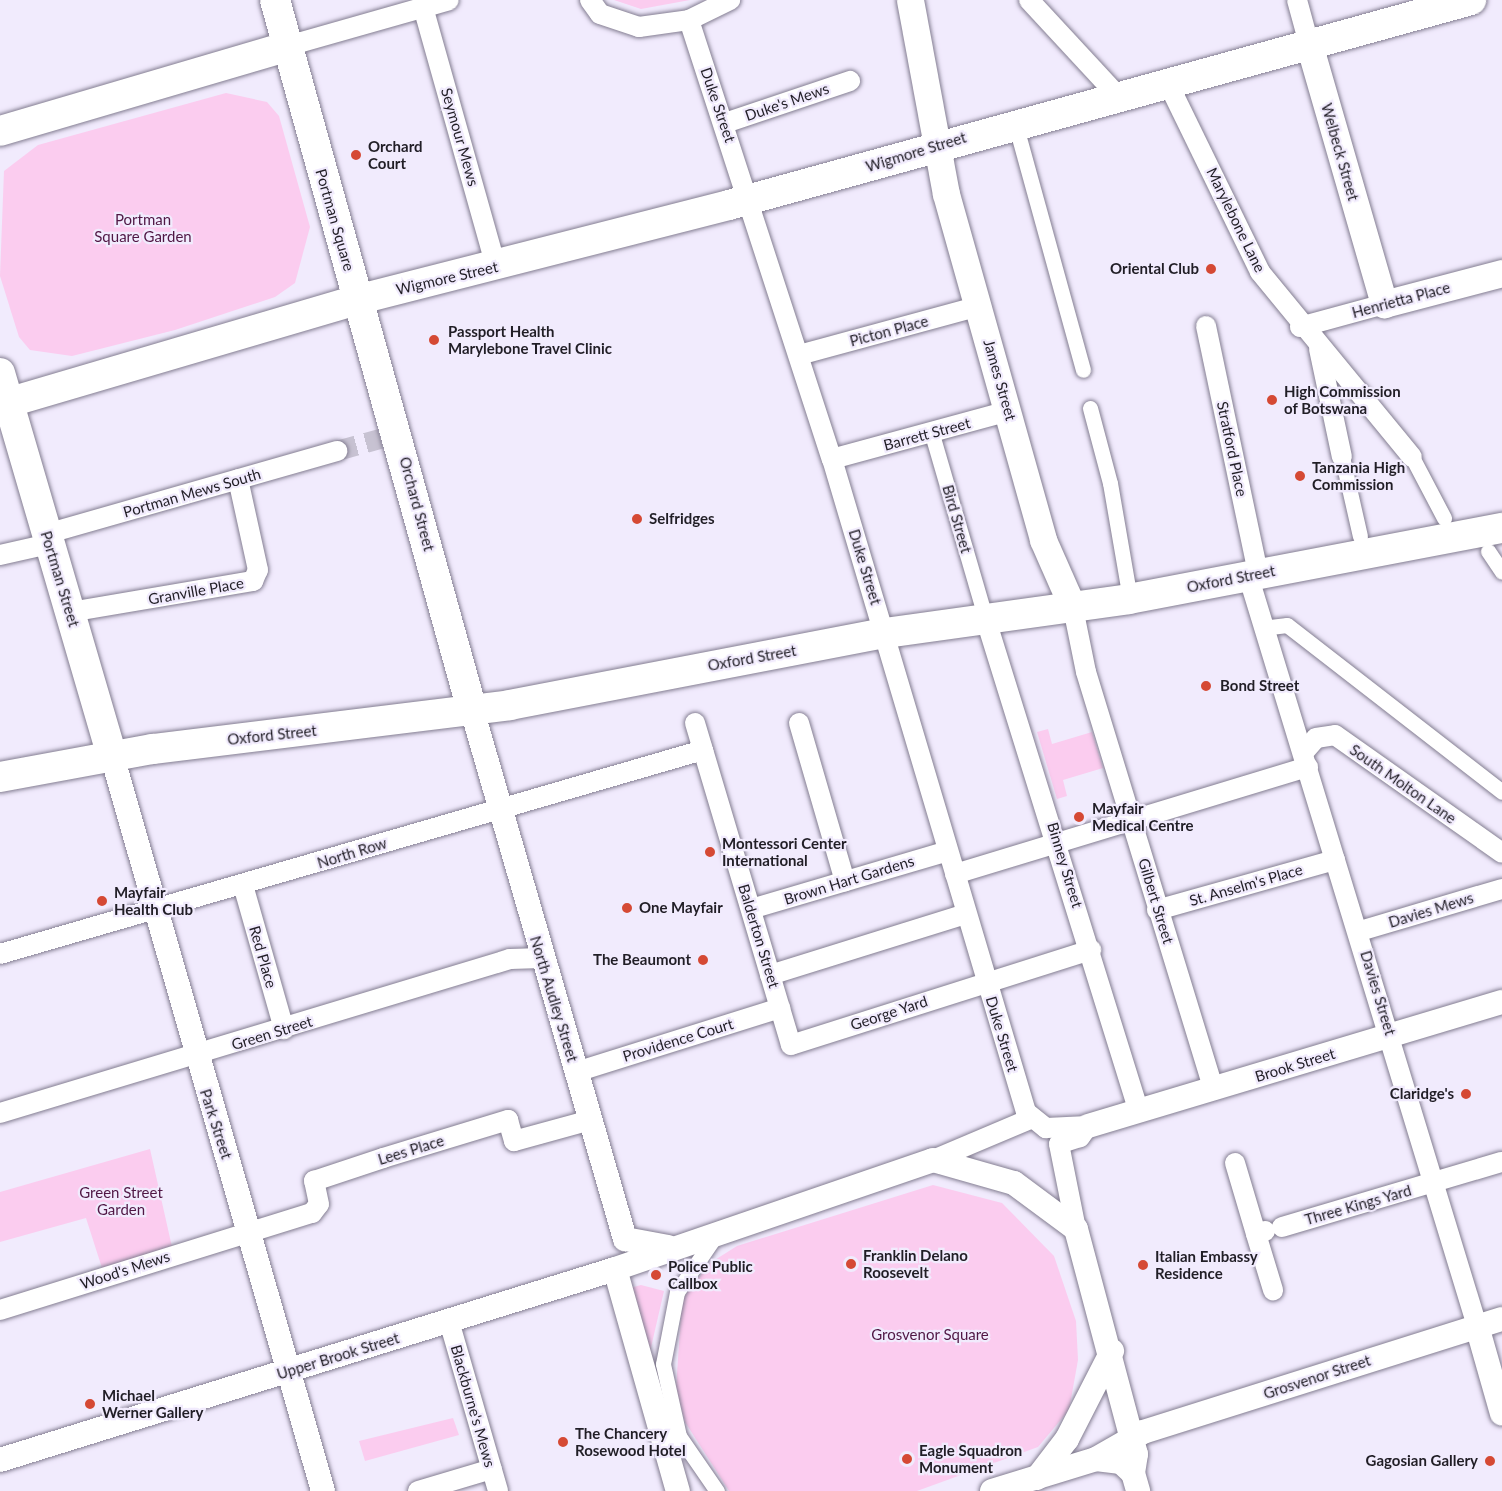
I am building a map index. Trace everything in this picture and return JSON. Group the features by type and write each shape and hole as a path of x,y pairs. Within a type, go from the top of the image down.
{"main road":[{"name":"Portman Square","path":"275,0 360,299"},
{"name":"James Street","path":"910,0 946,194 979,306 1015,410 1043,540 1073,608"},
{"name":"Wigmore Street","path":"360,299 495,267 749,199 939,147 1014,123 1471,0"},
{"name":"Welbeck Street","path":"1309,44 1384,304"},
{"path":"0,131 288,46"},
{"name":"Henrietta Place","path":"1384,304 1502,273"},
{"path":"0,373 4,404 360,299"},
{"name":"Orchard Street","path":"360,299 389,436 472,710"},
{"name":"Portman Street","path":"4,404 70,612 112,756"},
{"name":"Oxford Street","path":"0,777 112,756 472,710 984,613 1073,608 1253,574 1495,540"}],"street":[{"path":"288,46 449,0"},
{"path":"590,0 600,14 620,24 659,27 689,20 730,0"},
{"path":"1029,0 1118,95"},
{"name":"Welbeck Street","path":"1297,0 1309,44"},
{"name":"Seymour Mews","path":"423,7 495,267"},
{"name":"Duke Street","path":"689,20 725,123 832,459 986,982 1038,1124"},
{"name":"Duke's Mews","path":"725,123 850,81"},
{"name":"Marylebone Lane","path":"1167,81 1260,272 1300,327 1319,349 1349,376 1412,457 1444,518"},
{"path":"1014,123 1083,370"},
{"name":"Henrietta Place","path":"1300,327 1384,304"},
{"name":"Picton Place","path":"799,355 979,306"},
{"name":"Stratford Place","path":"1206,326 1253,574"},
{"path":"1319,349 1360,536"},
{"path":"1326,386 1349,376"},
{"path":"1090,408 1110,483 1128,586"},
{"name":"Barrett Street","path":"832,459 933,437 1015,410"},
{"name":"Bird Street","path":"933,437 984,613"},
{"name":"Portman Mews South","path":"0,555 238,479 337,451"},
{"name":"Granville Place","path":"70,612 253,581 258,570 238,479"},
{"path":"1495,540 1502,572"},
{"name":"Davies Street","path":"1253,574 1262,628 1306,759 1335,860 1360,931 1502,1414"},
{"name":"Gilbert Street","path":"1073,608 1157,910 1214,1089"},
{"name":"Binney Street","path":"984,613 1059,844 1139,1112"},
{"path":"1262,628 1287,625 1502,792"},
{"name":"North Audley Street","path":"472,710 499,812 625,1239 674,1248"},
{"name":"Balderton Street","path":"695,723 791,1045"},
{"path":"799,723 845,881"},
{"name":"South Molton Lane","path":"955,874 1132,823 1306,759 1316,738 1335,735 1502,853"},
{"name":"North Row","path":"0,954 499,812 703,750"},
{"name":"Park Street","path":"112,756 156,910 208,1052 250,1230 323,1491"},
{"name":"Brown Hart Gardens","path":"751,909 948,851"},
{"name":"St. Anselm's Place","path":"1157,910 1335,860"},
{"name":"Red Place","path":"243,885 284,1029"},
{"name":"Davies Mews","path":"1360,931 1502,889"},
{"path":"770,975 966,914"},
{"name":"George Yard","path":"791,1045 1091,950"},
{"name":"Green Street","path":"0,1113 517,957 542,958"},
{"name":"Brook Street","path":"1038,1124 1088,1126 1392,1037 1502,1002"},
{"name":"Providence Court","path":"576,1071 780,1008"},
{"name":"Lees Place","path":"250,1230 316,1211 314,1181 383,1158 508,1120 514,1141 590,1120"},
{"path":"674,1248 721,1228 1038,1124 1059,1144 1076,1229 1112,1352 1138,1462 1136,1482"},
{"name":"Brook Street","path":"1059,1144 1080,1137 1088,1126"},
{"path":"933,1160 1014,1183 1076,1229"},
{"name":"Three Kings Yard","path":"1268,1231 1434,1184 1502,1162"},
{"path":"1235,1163 1268,1231 1273,1290"},
{"path":"717,1491 679,1436 663,1364 676,1292 721,1228"},
{"name":"Wood's Mews","path":"0,1310 250,1230"},
{"name":"Upper Brook Street","path":"0,1460 615,1269 674,1248"},
{"path":"615,1269 678,1491"},
{"name":"Grosvenor Street","path":"1132,1436 1502,1319"},
{"name":"Blackburne's Mews","path":"449,1321 498,1491"},
{"path":"1037,1478 1068,1439 1112,1352"},
{"path":"992,1491 1096,1459 1132,1436"},
{"path":"1096,1459 1121,1462 1136,1482"},
{"path":"418,1491 492,1469"}],"green space":[{"path":"614,0 690,0 641,9"},
{"name":"Portman Square Garden","path":"226,93 267,102 279,116 310,227 295,283 275,297 175,330 72,356 30,350 19,337 0,276 4,171 38,145"},
{"path":"1048,729 1052,744 1092,732 1103,768 1063,780 1067,796 1057,799 1037,732"},
{"name":"Green Street Garden","path":"150,1149 172,1247 102,1268 86,1218 0,1242 0,1192"},
{"name":"Grosvenor Square","path":"933,1185 1002,1203 1054,1256 1076,1321 1078,1360 1069,1410 1038,1447 917,1491 729,1491 685,1422 676,1389 682,1299 710,1263 737,1246"},
{"path":"641,1285 664,1291 649,1356 630,1288"},
{"path":"453,1418 459,1435 365,1461 359,1441"}],"tunnel":[{"path":"337,451 380,439"}],"place":[{"name":"Orchard Court","path":"356,155"},
{"name":"Oriental Club","path":"1211,269"},
{"name":"Passport Health Marylebone Travel Clinic","path":"434,340"},
{"name":"High Commission of Botswana","path":"1272,400"},
{"name":"Tanzania High Commission","path":"1300,476"},
{"name":"Selfridges","path":"637,519"},
{"name":"Bond Street","path":"1206,686"},
{"name":"Mayfair Medical Centre","path":"1079,817"},
{"name":"Montessori Center International","path":"710,852"},
{"name":"Mayfair Health Club","path":"102,901"},
{"name":"One Mayfair","path":"627,908"},
{"name":"The Beaumont","path":"703,960"},
{"name":"Claridge's","path":"1466,1094"},
{"name":"Franklin Delano Roosevelt","path":"851,1264"},
{"name":"Italian Embassy Residence","path":"1143,1265"},
{"name":"Police Public Callbox","path":"656,1275"},
{"name":"Michael Werner Gallery","path":"90,1404"},
{"name":"The Chancery Rosewood Hotel","path":"563,1442"},
{"name":"Eagle Squadron Monument","path":"907,1459"},
{"name":"Gagosian Gallery","path":"1490,1461"}]}
